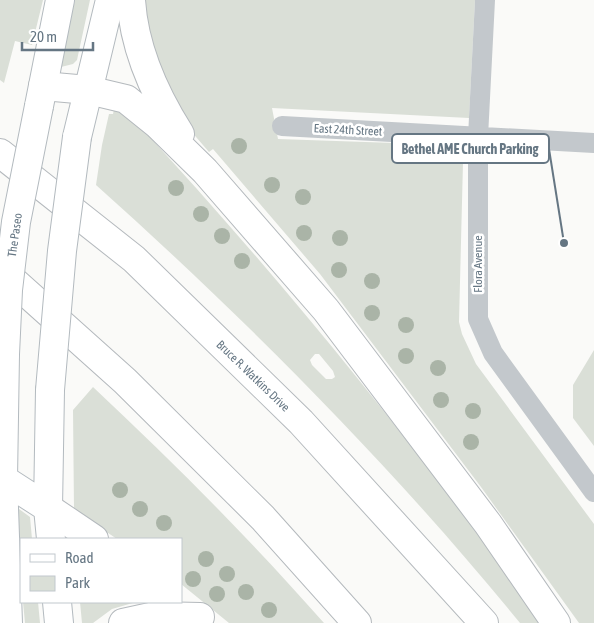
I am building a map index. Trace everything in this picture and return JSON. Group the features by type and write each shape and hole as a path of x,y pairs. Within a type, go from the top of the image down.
{"main road":[{"name":"The Paseo","path":"8,623 1,478 8,290 16,222 60,0"},
{"path":"51,538 48,508 50,390 62,251 77,137 110,0"},
{"path":"131,0 132,16 139,48 155,89 167,114 205,171"},
{"path":"41,96 88,90 126,99 157,124 205,171 326,310 488,524 556,623"},
{"name":"Bruce R. Watkins Drive","path":"0,153 134,259 301,422 484,623"},
{"path":"0,269 125,380 263,518 356,623"},
{"path":"1,478 93,538"},
{"path":"57,603 59,623"},
{"path":"123,623 155,616 196,614"}],"street":[{"name":"Flora Avenue","path":"485,0 478,137 478,318 492,354 594,492"},
{"name":"East 24th Street","path":"282,126 594,143"}],"green space":[{"path":"0,0 43,0 32,45 15,41 4,83 0,80"},
{"path":"75,0 90,0 77,60 73,64 61,67 60,65"},
{"path":"139,0 475,0 469,118 272,108 278,139 453,145 458,147 463,162 459,322 462,334 476,364 594,524 594,623 579,623 481,487 320,274 213,149 209,152 190,130 162,85"},
{"path":"114,109 137,123 297,304 398,429 495,557 542,623 520,623 421,507 317,396 153,236 96,185 109,114 113,114","holes":["315,354 319,354 333,371 335,377 332,379 326,379 312,365 310,360"]},
{"path":"594,350 594,446 573,418 573,385"},
{"path":"93,387 212,502 324,623 229,623 182,585 182,538 116,538 74,510 73,410"},
{"path":"19,509 30,517 32,538 20,538 20,575 14,514"},
{"path":"23,603 38,603 40,623 25,623"},
{"path":"80,603 133,603 112,609 93,623 82,623"}],"place":[{"name":"Bethel AME Church Parking","path":"564,243"}]}
